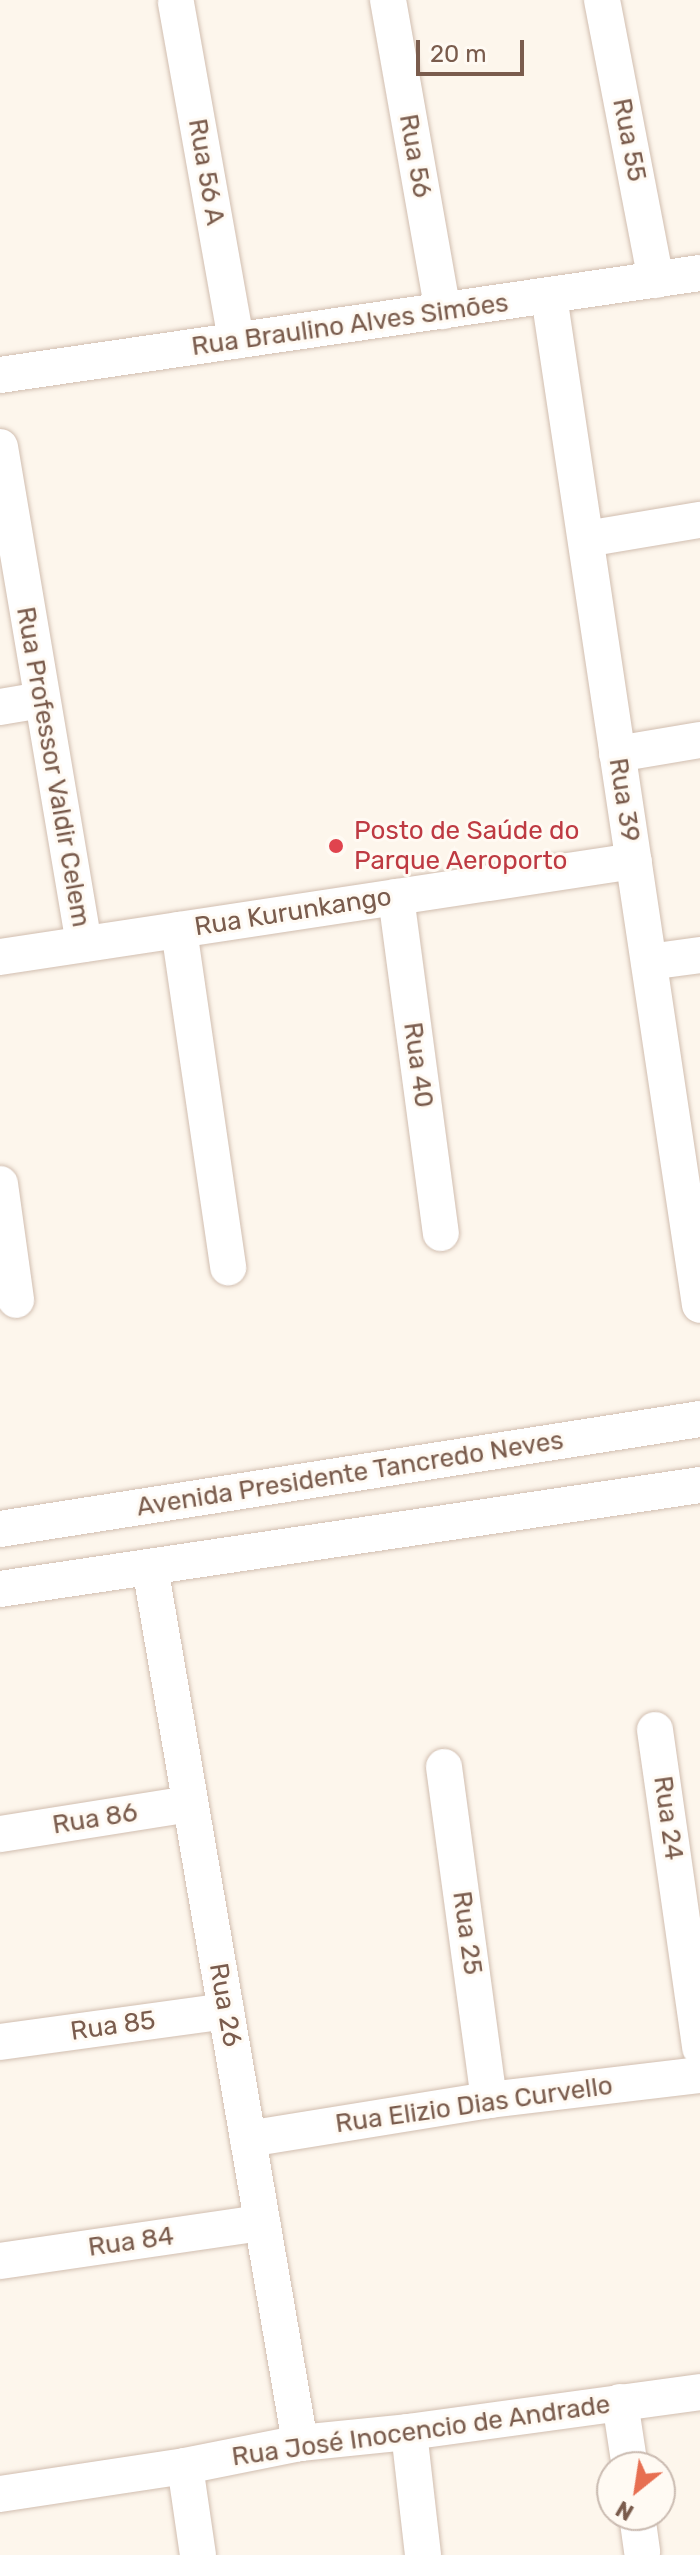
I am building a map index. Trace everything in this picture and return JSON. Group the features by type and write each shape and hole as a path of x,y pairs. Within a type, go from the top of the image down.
{"street":[{"name":"Rua 56","path":"388,0 443,311"},
{"name":"Rua 55","path":"602,0 656,280"},
{"name":"Rua 56 A","path":"176,3 236,341"},
{"name":"Rua Braulino Alves Simões","path":"0,375 700,273"},
{"name":"Rua 39","path":"549,296 649,962 691,1179 700,1305"},
{"name":"Rua Professor Valdir Celem","path":"0,447 3,483 84,944"},
{"path":"586,539 700,520"},
{"path":"0,707 41,700"},
{"path":"617,754 700,740"},
{"name":"Rua Kurunkango","path":"0,957 634,861"},
{"name":"Rua 40","path":"396,897 441,1233"},
{"path":"179,930 228,1267"},
{"path":"649,962 700,955"},
{"path":"0,1184 16,1300"},
{"name":"Avenida Presidente Tancredo Neves","path":"0,1529 700,1419"},
{"path":"425,1462 436,1522"},
{"path":"0,1589 700,1485"},
{"name":"Rua 26","path":"150,1567 300,2443"},
{"name":"Rua 24","path":"655,1730 700,2048"},
{"name":"Rua 25","path":"444,1767 489,2100"},
{"name":"Rua 86","path":"0,1834 190,1804"},
{"name":"Rua 85","path":"0,2042 226,2011"},
{"name":"Rua Elizio Dias Curvello","path":"248,2139 489,2100 700,2075"},
{"name":"Rua 84","path":"0,2261 262,2223"},
{"name":"Rua José Inocencio de Andrade","path":"0,2494 185,2466 300,2443 409,2432 700,2392"},
{"path":"620,2402 628,2451"},
{"path":"409,2432 423,2555"},
{"path":"185,2466 198,2555"},
{"path":"639,2531 642,2552"}],"place":[{"name":"Posto de Saúde do Parque Aeroporto","path":"336,846"}]}
